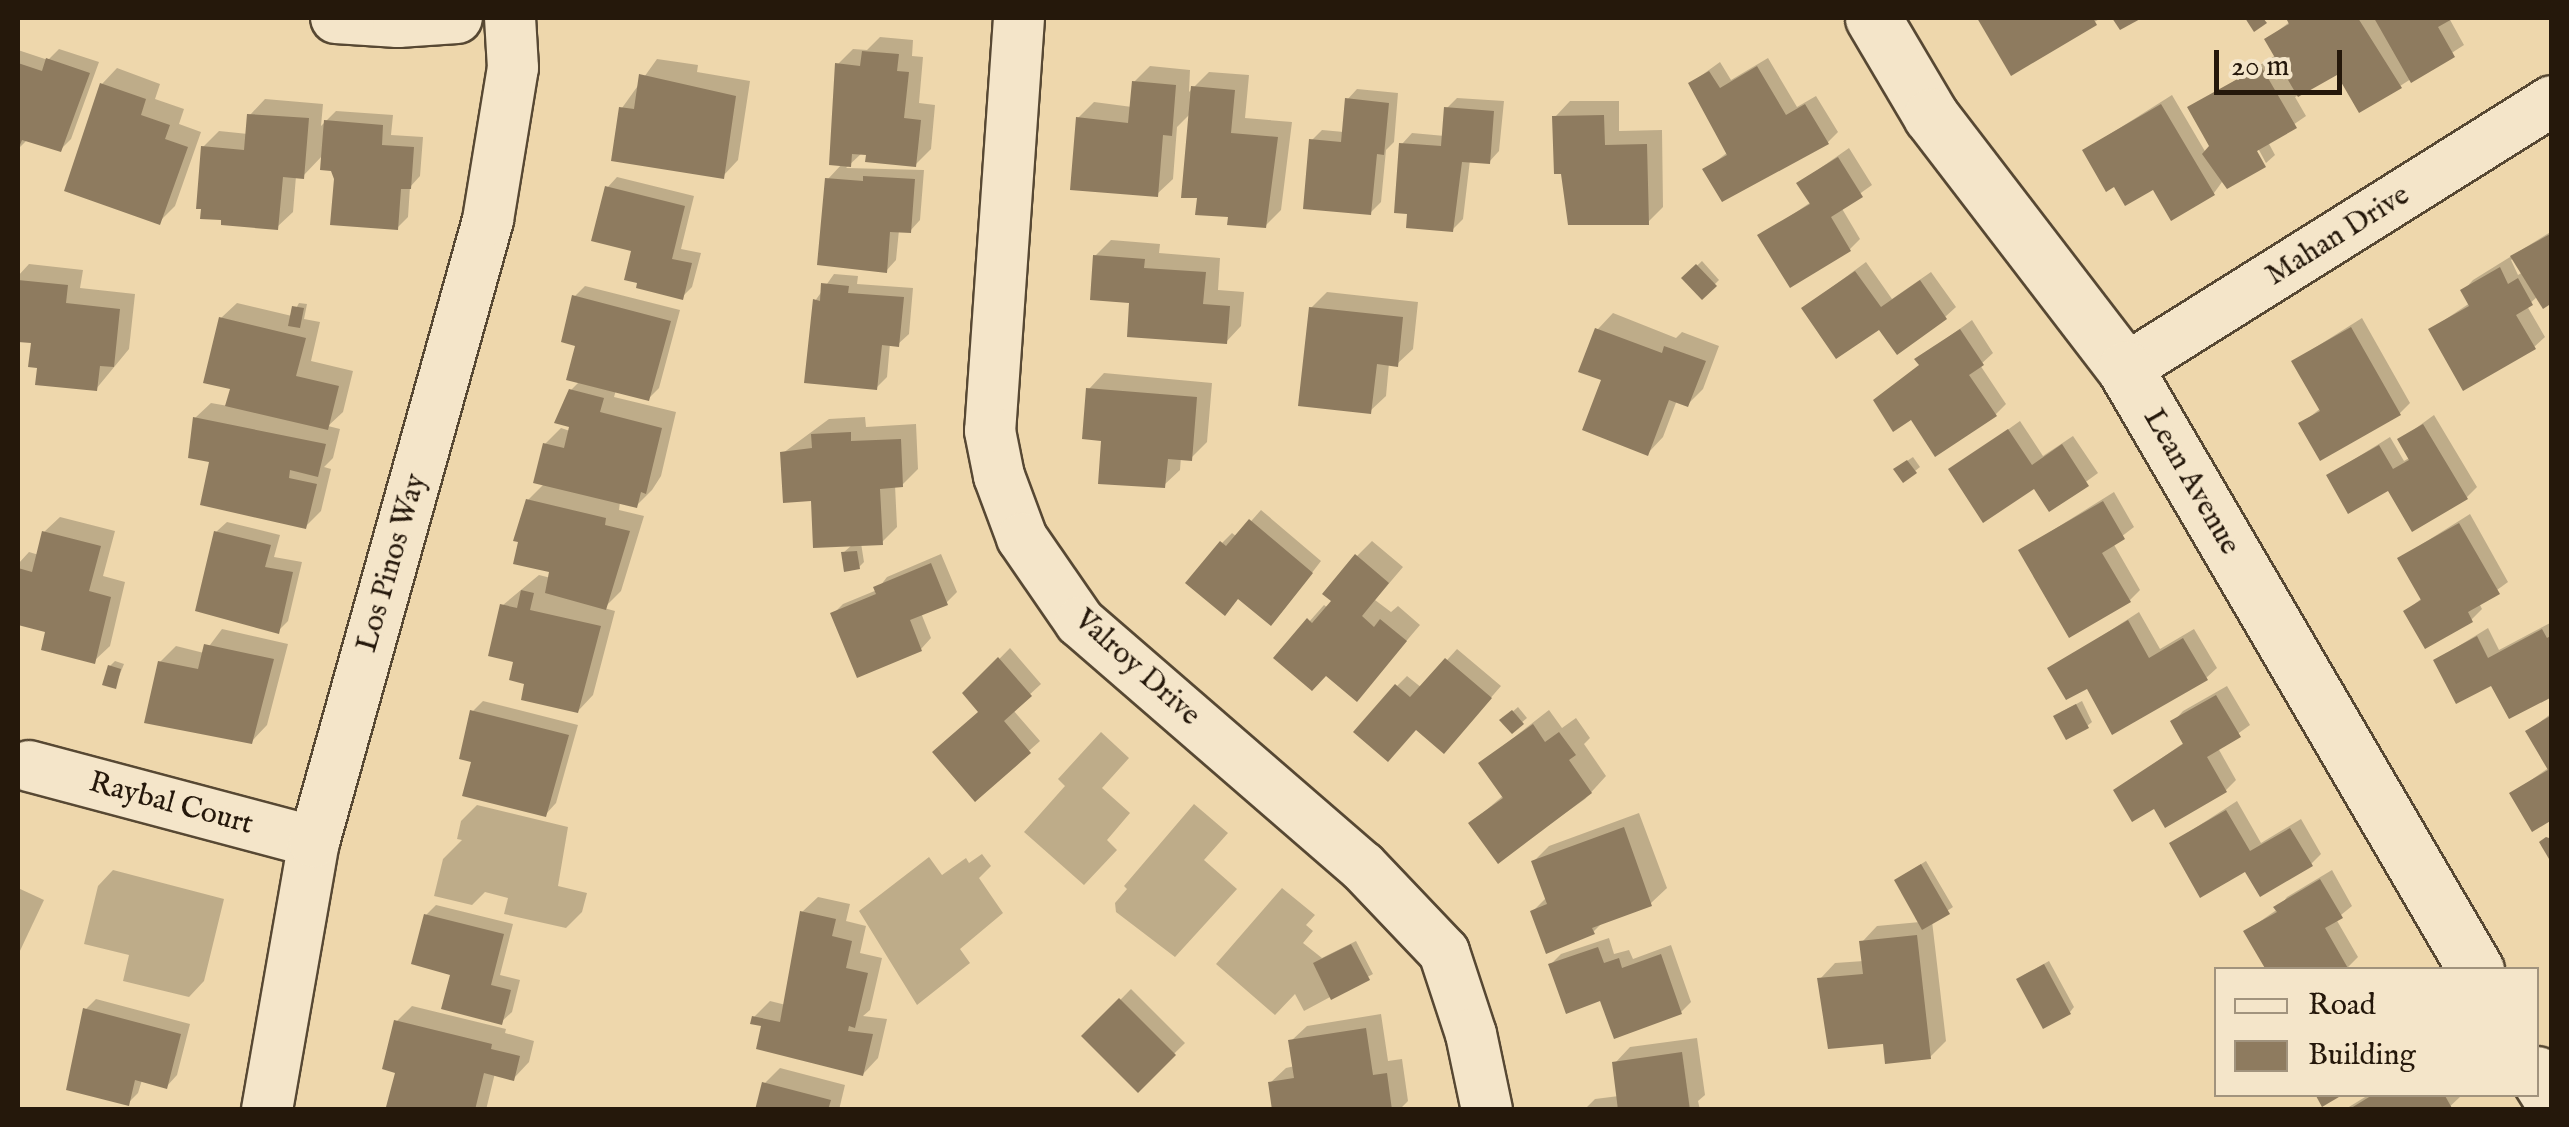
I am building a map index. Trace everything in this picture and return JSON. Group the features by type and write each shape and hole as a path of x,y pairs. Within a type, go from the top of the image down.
{"street":[{"path":"336,18 398,22 458,18"},
{"name":"Los Pinos Way","path":"266,1110 314,842 488,220 513,68 510,18"},
{"name":"Valroy Drive","path":"1019,18 990,431 999,476 1022,538 1080,622 1362,866 1444,952 1471,1034 1487,1110"},
{"name":"Lean Avenue","path":"1873,18 1931,116 2125,370 2474,967"},
{"name":"Mahan Drive","path":"2125,370 2552,101"},
{"name":"Raybal Court","path":"29,766 314,842"}],"building":[{"path":"1977,18 2093,18 2097,25 2011,76"},
{"path":"2112,18 2142,18 2120,30"},
{"path":"2245,18 2263,18 2267,23 2254,32"},
{"path":"2286,18 2358,18 2402,88 2359,113 2337,75 2298,97 2264,39 2289,24"},
{"path":"2374,18 2454,18 2438,27 2455,57 2411,83"},
{"path":"862,51 899,54 897,71 909,72 904,118 921,120 916,167 865,162 866,155 852,154 851,167 829,165 835,63 860,66"},
{"path":"46,58 90,73 61,152 22,140 18,150 18,63 42,71"},
{"path":"1757,66 1786,115 1805,104 1829,144 1722,202 1702,169 1727,155 1688,83 1709,71 1720,88"},
{"path":"2261,66 2297,128 2257,151 2266,167 2227,189 2202,154 2209,146 2187,107"},
{"path":"639,74 736,96 724,179 611,161 619,107 634,109"},
{"path":"1132,81 1176,85 1172,136 1163,135 1158,197 1070,190 1076,117 1128,123"},
{"path":"100,83 146,99 141,115 170,125 165,139 188,147 160,225 64,191"},
{"path":"1191,86 1235,90 1231,133 1278,137 1266,228 1227,225 1228,217 1195,215 1197,198 1181,198"},
{"path":"1345,98 1389,103 1384,155 1377,154 1371,215 1303,209 1309,139 1341,142"},
{"path":"2161,104 2215,195 2171,221 2153,190 2125,206 2114,187 2106,192 2082,150"},
{"path":"1444,107 1494,111 1490,164 1462,162 1453,232 1406,228 1407,214 1394,213 1399,143 1441,146"},
{"path":"247,114 309,118 304,179 283,177 278,230 221,225 221,220 200,219 201,209 196,209 201,146 244,150"},
{"path":"1604,115 1605,145 1647,144 1649,225 1568,225 1561,174 1554,174 1552,116"},
{"path":"324,120 383,125 382,145 414,147 411,189 401,189 398,230 330,225 334,179 331,171 320,170"},
{"path":"1838,157 1863,197 1831,217 1851,251 1790,288 1757,235 1810,204 1796,183"},
{"path":"863,176 915,179 911,233 890,232 887,273 817,265 825,178 863,181"},
{"path":"605,186 685,206 672,259 692,263 683,300 636,288 637,283 624,280 631,251 591,241"},
{"path":"2552,233 2552,303 2543,309 2510,256"},
{"path":"1093,255 1145,259 1144,268 1206,272 1203,304 1230,306 1227,344 1127,337 1129,303 1090,300"},
{"path":"1696,264 1717,286 1702,300 1681,278"},
{"path":"2500,267 2508,284 2518,278 2533,305 2516,315 2536,349 2463,391 2428,329 2469,306 2460,290"},
{"path":"1855,271 1881,307 1920,280 1947,319 1897,355 1879,330 1836,359 1801,308"},
{"path":"18,280 68,285 66,303 120,309 114,367 100,366 97,391 35,385 37,368 28,367 31,343 18,342"},
{"path":"821,283 849,286 848,293 904,297 899,347 882,345 877,390 804,383 813,299 820,301"},
{"path":"572,295 671,321 649,401 566,380 575,346 561,342"},
{"path":"292,306 304,308 300,328 288,326"},
{"path":"1309,307 1403,317 1398,367 1377,364 1371,414 1298,406"},
{"path":"219,317 306,338 296,376 339,386 328,430 225,406 230,389 203,383"},
{"path":"2351,327 2401,415 2320,461 2298,423 2320,411 2291,361"},
{"path":"1595,328 1662,353 1664,346 1706,361 1688,407 1669,400 1648,456 1582,430 1601,380 1578,372"},
{"path":"1960,329 1984,365 1969,375 1997,416 1935,457 1911,420 1893,432 1873,400 1919,365 1914,359"},
{"path":"1086,388 1197,397 1192,461 1168,459 1165,488 1098,484 1101,441 1082,439"},
{"path":"569,389 604,398 600,412 662,428 646,494 641,492 637,508 533,483 543,443 564,448 569,427 554,423"},
{"path":"193,417 326,444 318,477 290,470 289,478 317,484 306,529 200,505 209,462 188,458"},
{"path":"2423,424 2468,499 2412,532 2388,491 2348,514 2326,475 2379,445 2393,469 2409,460 2397,439"},
{"path":"2008,429 2032,465 2062,444 2089,486 2049,512 2034,489 1983,523 1948,469"},
{"path":"851,432 851,441 901,439 903,487 880,489 883,545 813,548 811,501 783,503 780,452 812,448 811,434"},
{"path":"1907,460 1917,473 1903,483 1893,469"},
{"path":"526,499 606,518 605,525 630,531 606,610 545,593 549,572 513,564 518,542 513,541"},
{"path":"2103,501 2125,539 2102,553 2131,602 2069,638 2018,550"},
{"path":"1249,519 1313,573 1271,626 1238,599 1225,616 1185,583 1220,541 1226,546"},
{"path":"2459,523 2500,594 2468,612 2473,622 2425,649 2403,611 2421,600 2397,558"},
{"path":"42,531 101,546 89,591 111,597 95,664 41,650 45,632 18,625 18,568 32,572"},
{"path":"214,531 271,545 265,567 293,572 279,634 195,611"},
{"path":"857,551 860,569 844,572 841,552"},
{"path":"1355,554 1389,583 1362,616 1374,627 1380,619 1407,641 1357,702 1326,676 1312,691 1273,658 1307,618 1312,623 1331,601 1322,594"},
{"path":"931,563 948,605 910,620 922,651 857,678 830,613 876,594 873,587"},
{"path":"521,590 534,593 530,610 601,626 578,713 521,700 524,684 509,680 513,662 488,656 500,604 517,608"},
{"path":"2128,620 2149,658 2183,638 2208,680 2112,735 2087,689 2066,700 2047,668"},
{"path":"2542,629 2547,638 2552,635 2552,697 2509,719 2491,686 2456,704 2433,660 2477,636 2488,658"},
{"path":"204,644 274,659 252,744 144,723 158,661 198,669"},
{"path":"998,657 1032,696 1004,721 1031,753 975,802 932,752 978,712 962,693"},
{"path":"1445,658 1492,698 1444,754 1416,730 1388,762 1353,732 1395,684 1410,697"},
{"path":"108,665 121,669 116,689 102,685"},
{"path":"2216,695 2241,737 2207,757 2227,792 2165,828 2154,809 2132,822 2113,790 2183,744 2170,721"},
{"path":"2076,704 2089,728 2066,740 2053,716"},
{"path":"470,710 569,735 546,817 462,796 471,762 459,759"},
{"path":"1512,710 1524,724 1512,734 1499,720"},
{"path":"2552,715 2552,820 2532,832 2509,793 2548,770 2525,731"},
{"path":"1533,724 1545,742 1559,732 1576,755 1569,760 1592,793 1498,864 1468,823 1503,798 1478,763"},
{"path":"2226,810 2250,851 2290,828 2313,866 2260,897 2245,872 2200,898 2169,843"},
{"path":"1624,827 1652,906 1592,928 1595,934 1546,954 1530,911 1547,904 1531,861"},
{"path":"2546,837 2552,839 2552,864 2539,842"},
{"path":"1921,864 1950,914 1922,930 1894,880"},
{"path":"2320,879 2343,918 2325,928 2347,967 2264,967 2243,931 2277,912 2273,907"},
{"path":"800,911 836,919 832,936 852,941 846,968 868,973 855,1028 849,1026 848,1031 873,1034 863,1076 756,1049 761,1026 750,1024 752,1016 780,1022"},
{"path":"424,914 504,934 491,985 511,990 502,1025 441,1009 450,975 411,964"},
{"path":"1917,935 1931,1059 1885,1064 1883,1044 1828,1049 1817,978 1863,974 1859,941"},
{"path":"1351,944 1370,980 1331,1000 1313,963"},
{"path":"1598,947 1604,963 1619,958 1622,968 1661,954 1682,1014 1614,1039 1600,1001 1566,1014 1548,964"},
{"path":"2044,964 2071,1014 2043,1029 2016,979"},
{"path":"1119,998 1176,1055 1138,1093 1081,1036"},
{"path":"83,1008 181,1034 167,1089 135,1080 129,1106 66,1090"},
{"path":"394,1020 492,1044 491,1049 520,1056 514,1081 484,1073 475,1110 386,1107 395,1073 382,1069"},
{"path":"1366,1028 1373,1075 1387,1073 1392,1110 1272,1110 1268,1082 1294,1078 1288,1040"},
{"path":"1682,1052 1690,1110 1618,1110 1612,1062"},
{"path":"762,1082 831,1100 828,1110 755,1110"},
{"path":"2317,1097 2339,1097 2322,1107"},
{"path":"2369,1097 2446,1097 2453,1110 2348,1110"}]}
